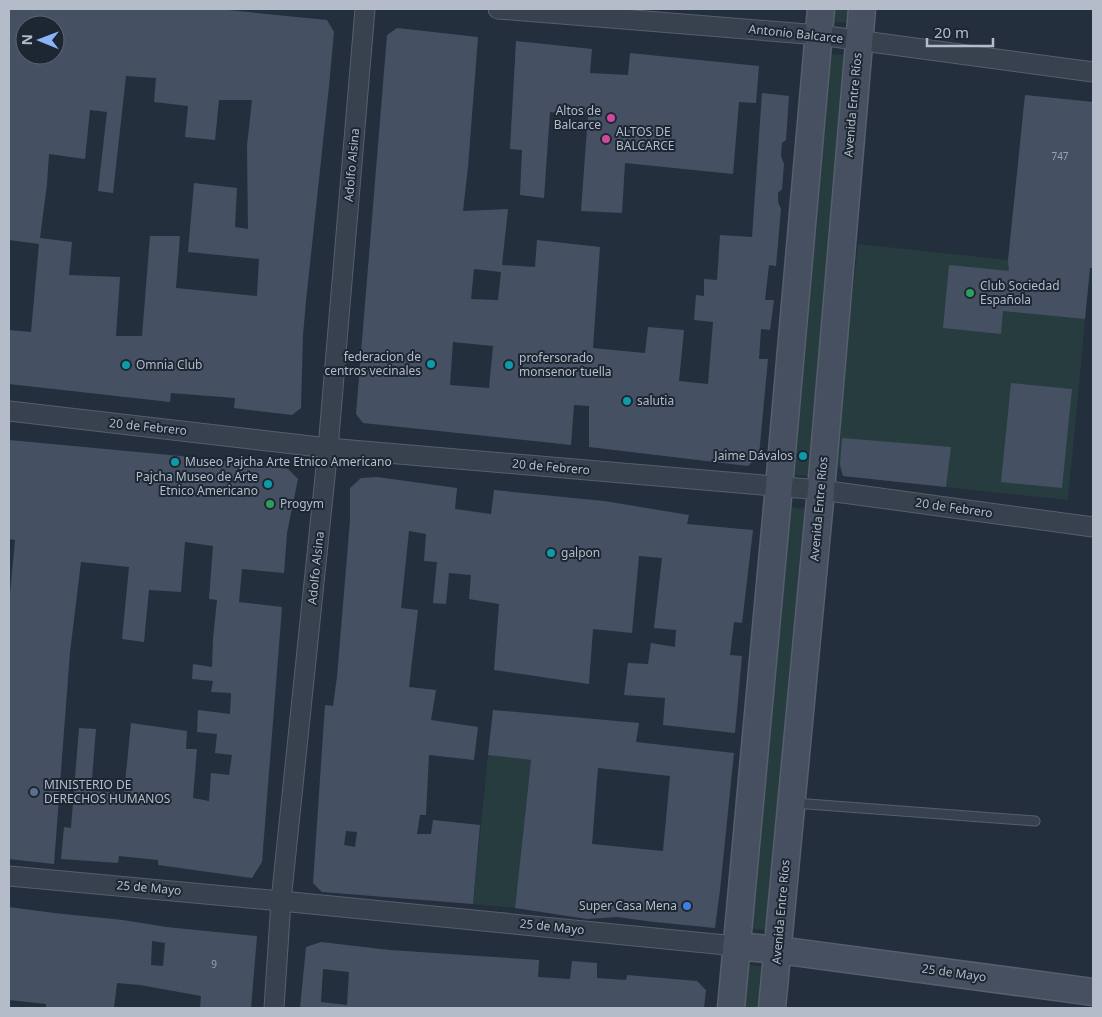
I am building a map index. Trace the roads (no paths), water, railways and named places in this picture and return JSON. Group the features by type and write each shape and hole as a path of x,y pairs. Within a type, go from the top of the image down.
{"main road":[{"path":"731,1008 821,9"},
{"name":"Avenida Entre Ríos","path":"772,1008 821,490 862,9"},
{"name":"25 de Mayo","path":"736,946 1093,992"}],"street":[{"name":"Adolfo Alsina","path":"274,1008 281,900 328,448 365,9"},
{"name":"Antonio Balcarce","path":"498,9 819,35 1093,72"},
{"name":"20 de Febrero","path":"9,412 328,448 821,490 1093,527"},
{"name":"25 de Mayo","path":"9,876 281,900 736,946"}],"lane":[{"path":"791,803 1035,821"}],"place":[{"name":"Altos de Balcarce","path":"611,118"},
{"name":"ALTOS DE BALCARCE","path":"606,139"},
{"name":"Club Sociedad Española","path":"970,293"},
{"name":"federacion de centros vecinales","path":"431,364"},
{"name":"Omnia Club","path":"126,365"},
{"name":"profersorado monsenor tuella","path":"509,365"},
{"name":"salutia","path":"627,401"},
{"name":"Jaime Dávalos","path":"803,456"},
{"name":"Museo Pajcha Arte Etnico Americano","path":"175,462"},
{"name":"Pajcha Museo de Arte Etnico Americano","path":"268,484"},
{"name":"Progym","path":"270,504"},
{"name":"galpon","path":"551,553"},
{"name":"MINISTERIO DE DERECHOS HUMANOS","path":"34,792"},
{"name":"Super Casa Mena","path":"687,906"}]}
